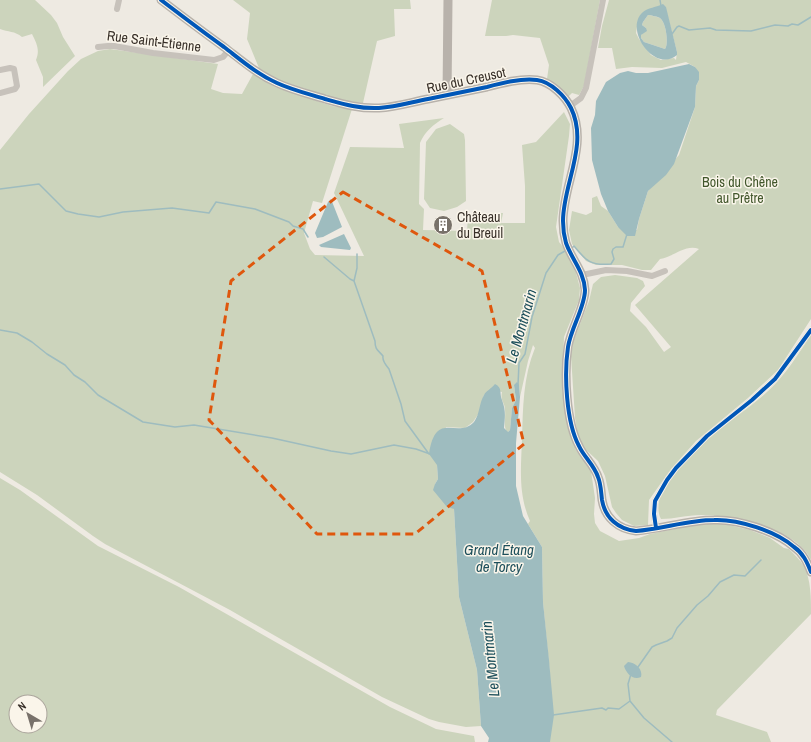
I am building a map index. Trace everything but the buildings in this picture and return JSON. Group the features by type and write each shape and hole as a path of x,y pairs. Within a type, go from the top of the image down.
{"street":[{"path":"117,9 119,0"},
{"name":"Rue du Creusot","path":"162,0 255,71 277,83 302,92 355,107 391,107 509,82 538,80 551,86 570,106 578,132 573,170 564,202 563,222 564,237 568,248 579,266 585,290 570,338 567,355 568,409 572,428 578,445 596,472 600,484 602,504 608,516 617,525 636,531 689,522 714,520 724,520 742,524 769,533 789,542 804,558 811,572"},
{"path":"447,95 448,0"},
{"path":"570,106 581,98 586,88 603,0"},
{"name":"Rue Saint-Étienne","path":"98,47 108,46 214,60 223,57 228,51"},
{"path":"0,70 10,68 14,70 17,86 16,89 0,93"},
{"path":"582,275 606,270 627,271 652,276 665,271"},
{"path":"656,528 654,507 655,501 676,468 707,436 752,400 775,379 811,330"}],"highlighted area":[{"path":"343,192 482,271 524,444 415,534 317,534 209,420 231,281"}],"green space":[{"path":"0,0 35,0 57,23 63,37 75,56 43,87 43,77 36,60 38,50 37,44 32,34 22,37 0,29"},
{"path":"233,0 410,0 411,9 394,9 395,36 377,41 363,103 338,100 278,80 259,68 247,39 250,13"},
{"path":"492,0 600,0 584,86 579,95 572,93 568,97 547,79 549,65 540,38 513,35 485,36"},
{"name":"Bois du Chêne au Prêtre","path":"609,0 811,0 811,319 778,370 748,398 696,441 671,469 649,500 648,525 634,526 622,520 616,513 612,507 605,476 598,461 584,448 578,437 575,418 571,356 573,342 589,301 593,284 601,277 615,275 637,278 643,281 645,286 631,303 630,311 646,327 664,352 671,347 635,305 699,249 684,249 660,259 651,270 642,270 622,265 596,265 586,261 572,244 569,230 572,211 586,215 592,212 592,198 597,196 601,206 608,211 618,227 637,230 648,191 679,155 695,107 696,86 699,80 695,67 686,62 662,68 632,67 616,69 612,48 598,48","holes":["665,6 677,52 676,60 674,58 661,60 651,55 636,33 638,20"]},
{"path":"648,15 660,18 664,24 667,38 665,49 644,42 641,38 641,35 646,28 642,25"},
{"path":"110,49 218,64 211,89 223,93 242,94 253,74 275,87 332,106 352,109 322,203 313,201 304,233 310,249 315,255 364,256 334,193 350,147 404,148 399,124 444,118 436,123 424,135 420,143 419,204 424,209 423,230 467,231 468,215 503,213 501,223 525,223 525,186 522,145 536,142 564,112 570,124 556,227 559,242 567,252 575,269 580,288 579,300 564,337 562,388 570,435 576,450 591,471 595,498 595,523 600,531 619,541 639,538 650,534 689,526 714,523 729,525 750,530 770,538 784,548 789,549 801,562 806,571 809,583 811,595 811,614 717,710 716,715 767,732 771,742 550,742 550,674 543,602 542,547 528,524 530,521 526,511 521,481 524,393 528,370 535,348 533,345 520,397 519,385 514,385 516,400 512,408 510,430 507,433 505,427 505,407 502,392 491,390 484,395 479,413 473,422 465,428 446,427 437,465 438,479 435,484 454,509 459,597 477,670 481,726 466,727 439,722 429,719 382,697 230,610 105,544 37,495 0,472 0,150 29,114 68,71 81,59 98,51"},
{"path":"450,124 464,134 466,201 457,207 444,211 430,208 424,199 426,142 436,129"},
{"path":"811,335 811,560 803,549 792,539 778,532 746,521 701,515 661,519 658,510 659,501 662,493 674,475 690,456 721,428 770,390 795,359"},
{"path":"0,478 20,490 98,546 179,587 390,707 436,729 474,736 475,742 0,742"}],"water":[{"path":"663,4 666,7 677,52 677,55 668,59 660,59 651,54 644,47 639,38 637,29 638,20 643,12 647,9","holes":["648,15 660,18 662,20 667,38 665,49 644,42 641,38 641,35 647,31 642,25"]},
{"path":"689,64 695,67 699,72 699,80 696,86 695,107 674,164 666,175 648,191 635,236 627,236 618,227 608,211 601,194 592,160 591,128 595,115 596,101 606,82 620,73 628,71 648,73"},
{"path":"331,199 342,227 323,237 317,238 315,233 328,202"},
{"path":"344,234 351,248 350,250 321,247 319,245"},
{"name":"Grand Étang de Torcy","path":"517,382 519,385 520,397 516,443 516,486 523,516 542,547 543,602 554,715 550,742 488,742 489,738 481,726 477,670 459,597 454,509 447,507 433,490 438,479 437,465 429,454 432,440 442,429 467,427 474,422 484,395 495,384 500,389 505,411 504,428 508,432 510,430 512,408 516,400 514,385"},
{"path":"628,662 634,664 640,669 641,677 635,678 628,674 624,666"}],"waterway":[{"name":"Le Montmarin","path":"660,0 661,6"},
{"path":"672,34 679,26 689,30 710,28 716,30 751,31 775,25 798,25 811,17"},
{"path":"0,189 39,184 66,211 99,217 123,212 172,208 209,213 216,202 255,209 303,229 308,237"},
{"name":"Le Montmarin","path":"572,248 574,246 586,259 594,263 611,264 614,259 612,252 613,249 616,247 623,247 627,234"},
{"name":"Le Montmarin","path":"518,385 519,363 525,354 532,317 546,273 558,255 565,251"},
{"path":"354,281 357,268 357,254"},
{"path":"324,257 354,281 375,341 376,348 383,356 389,369 405,421 429,454"},
{"path":"0,330 17,333 32,342 47,354 65,365 74,375 85,382 98,395 143,422 175,427 194,425 272,438 351,454 394,445 416,449 430,454"},
{"path":"638,667 652,647 672,638 677,628 720,582 734,575 745,576 761,560"},
{"path":"631,674 628,684 630,701 644,718 672,742"},
{"path":"553,715 602,708 606,710 608,708 619,709 630,701"}],"cycle path":[{"path":"161,0 249,66 270,79 295,90 358,107 392,107 518,80 542,81 557,90 571,108 576,122 576,150 564,207 563,226 568,249 580,271 585,290 583,303 568,347 566,370 567,398 571,424 575,436 581,450 592,465 600,482 602,500 606,512 613,522 629,530 636,531 704,520 724,520 756,527 777,536 797,549 804,558 811,572"},
{"path":"656,528 654,514 655,501 676,468 707,436 752,400 775,379 811,330"}],"place":[{"name":"Château du Breuil","path":"443,225"}]}
